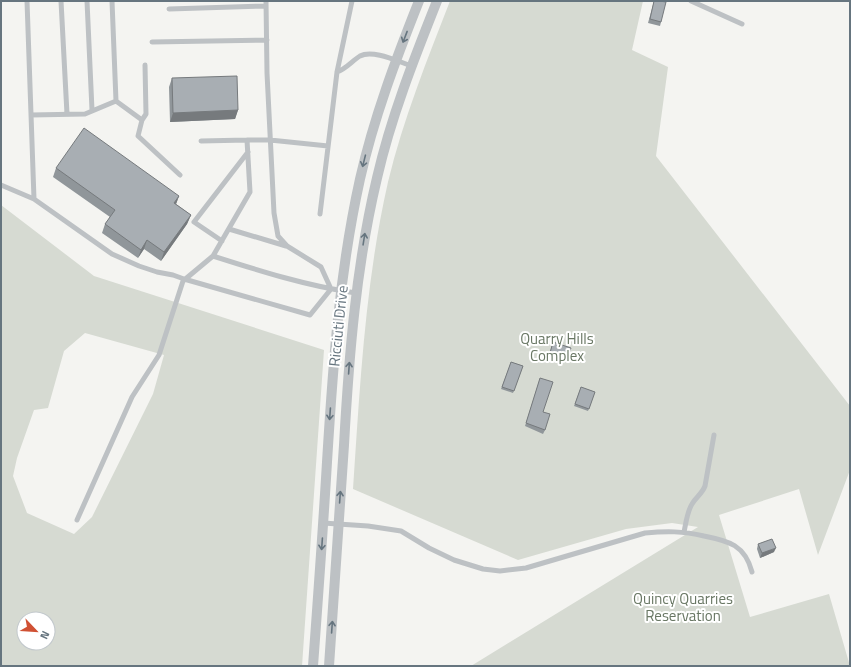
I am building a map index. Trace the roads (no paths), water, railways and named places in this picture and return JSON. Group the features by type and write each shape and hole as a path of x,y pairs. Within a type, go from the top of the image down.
{"street":[{"name":"Ricciuti Drive","path":"313,666 334,352 335,290 349,236 364,163 375,123 396,61 419,1"},
{"name":"Ricciuti Drive","path":"329,666 350,347 356,293 366,231 380,164 390,128 437,1"}],"lane":[{"path":"27,1 34,199"},
{"path":"61,1 67,114"},
{"path":"87,1 92,110"},
{"path":"112,1 116,101"},
{"path":"320,214 337,72 352,1"},
{"path":"691,1 742,24"},
{"path":"169,9 266,3 270,140 274,213 278,236 287,246"},
{"path":"152,42 267,40"},
{"path":"337,72 341,71 359,57 367,53 379,55 412,66"},
{"path":"145,65 146,114 142,120 138,136 180,175"},
{"path":"31,115 84,114 116,101"},
{"path":"116,101 142,120"},
{"path":"77,520 132,397 159,355 184,279 213,256 250,192 247,140"},
{"path":"201,141 270,140 328,146"},
{"path":"222,241 194,222 248,152"},
{"path":"1,186 34,199 112,254 157,272 173,275 310,316 335,290"},
{"path":"229,229 287,246 321,267 335,290"},
{"path":"213,256 335,290 356,293"},
{"path":"684,532 689,509 703,491 705,486 714,435"},
{"path":"323,523 368,526 401,531 433,550 459,562 483,569 500,571 526,568 636,535 663,531 684,532 724,540 734,544 746,556 752,572"}],"park label":[{"name":"Quarry Hills Complex","path":"557,346"},
{"name":"Quincy Quarries Reservation","path":"683,606"}]}
